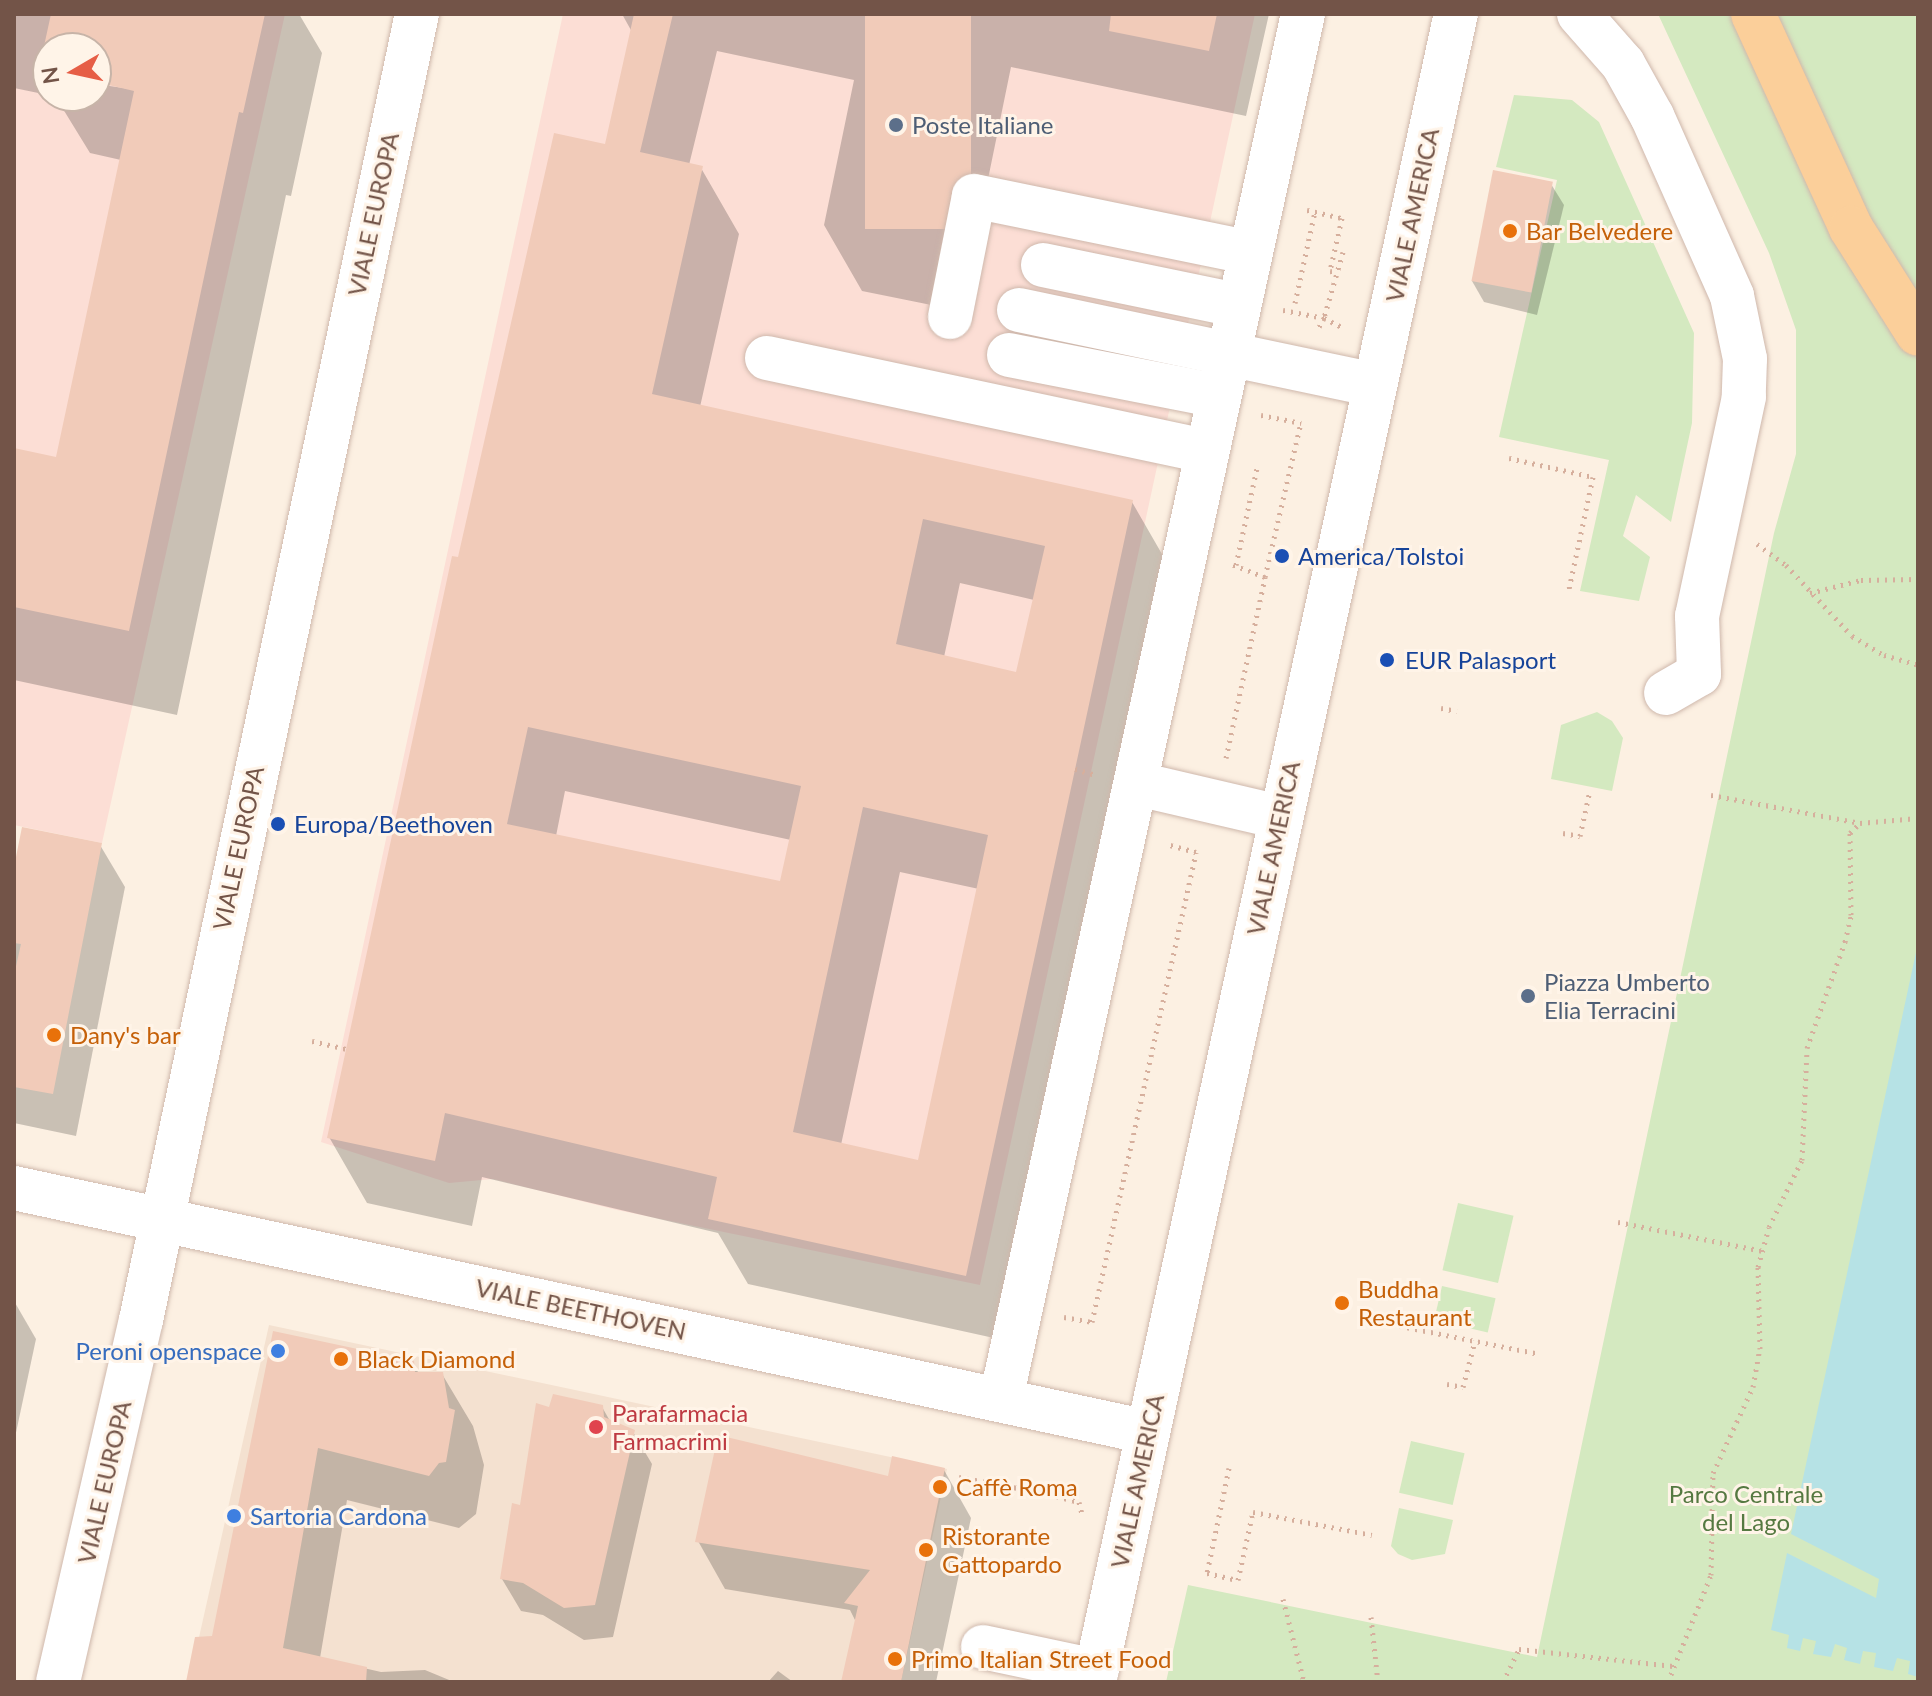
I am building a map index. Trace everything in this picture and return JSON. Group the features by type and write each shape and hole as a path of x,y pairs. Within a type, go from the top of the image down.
{"main road":[{"path":"1753,14 1851,228 1918,334"}],"street":[{"name":"VIALE EUROPA","path":"58,1682 161,1219 417,14"},
{"path":"1001,1399 1138,784 1206,451 1233,404 1227,353 1303,14"},
{"name":"VIALE AMERICA","path":"1095,1676 1456,14"},
{"path":"1579,14 1637,87 1732,296 1746,380 1719,528 1697,616 1699,674 1666,693"},
{"path":"950,317 974,196 1248,252"},
{"path":"1043,265 1237,305"},
{"path":"1019,310 1375,385"},
{"path":"1009,355 1233,404"},
{"path":"767,358 1206,451"},
{"path":"1138,784 1280,817"},
{"name":"VIALE BEETHOVEN","path":"14,1188 1147,1432"},
{"path":"983,1647 1095,1676"}],"path":[{"path":"1300,208 1342,218 1330,271 1335,272"},
{"path":"1295,303 1315,211"},
{"path":"1343,252 1324,318 1344,328"},
{"path":"1225,763 1301,423 1233,404"},
{"path":"1509,458 1593,477 1569,589"},
{"path":"1236,565 1257,468"},
{"path":"1719,528 1765,548 1868,648 1918,665"},
{"path":"1215,560 1265,577"},
{"path":"1810,593 1861,580 1918,579"},
{"path":"1441,708 1457,711"},
{"path":"1563,833 1580,836 1590,790"},
{"path":"1711,795 1860,823 1918,818"},
{"path":"1668,1682 1697,1620 1711,1575 1713,1473 1753,1387 1760,1349 1758,1267 1802,1160 1807,1048 1845,942 1851,915 1850,833 1860,823"},
{"path":"1055,1315 1092,1322 1196,852 1157,841"},
{"path":"312,1041 346,1049"},
{"path":"1618,1222 1763,1251"},
{"path":"1376,1321 1539,1354"},
{"path":"1447,1384 1463,1387 1475,1341"},
{"path":"1229,1468 1207,1573 1238,1580 1253,1512 1372,1535"},
{"path":"959,1477 1018,1488"},
{"path":"1049,1494 1079,1502"},
{"path":"1283,1599 1304,1682"},
{"path":"1371,1617 1378,1682"},
{"path":"1503,1682 1519,1649 1673,1666"}],"shaded area":[{"path":"14,14 285,14 102,843 14,825"},
{"path":"563,14 1255,14 980,1285 617,1210 493,1179 449,1183 321,1142"},
{"path":"269,1325 947,1469 901,1682 189,1682"}],"green space":[{"name":"Parco Centrale del Lago","path":"1658,14 1918,14 1918,1682 1166,1682 1188,1585 1537,1657 1774,533 1796,454 1796,330 1769,253"},
{"path":"1514,95 1572,100 1599,122 1694,333 1692,423 1671,522 1636,495 1623,536 1650,557 1639,601 1580,591 1609,460 1499,437 1557,180 1496,167"},
{"path":"1597,712 1612,721 1623,738 1612,791 1551,779 1561,725"},
{"path":"1458,1203 1514,1216 1498,1283 1442,1270"},
{"path":"1442,1286 1496,1298 1488,1332 1434,1320"},
{"path":"1411,1441 1465,1453 1453,1505 1399,1493"},
{"path":"1399,1508 1453,1520 1445,1554 1412,1560 1398,1554 1391,1546"}],"water":[{"path":"1918,943 1918,1677 1908,1674 1910,1661 1897,1658 1893,1671 1874,1667 1876,1653 1863,1651 1860,1664 1844,1660 1847,1648 1835,1644 1831,1657 1813,1654 1816,1641 1803,1638 1800,1651 1787,1648 1789,1635 1771,1630 1787,1553 1876,1598 1879,1579 1791,1534"}],"building":[{"path":"51,14 265,14 243,113 239,112 129,631 14,607 14,448 56,457 134,91 112,86 112,32 47,32"},
{"path":"634,14 673,14 640,152 703,166 652,394 1133,500 966,1276 708,1219 717,1177 445,1113 435,1161 327,1138 452,556 458,557 554,133 605,144","holes":["923,519 1045,546 1016,672 896,644","528,727 801,786 780,881 507,824","863,807 988,835 918,1160 793,1132"]},
{"name":"Poste Italiane","path":"865,14 971,14 971,229 865,229"},
{"path":"1111,14 1217,14 1209,51 1109,31"},
{"name":"Bar Belvedere","path":"1493,170 1553,182 1531,293 1471,281"},
{"path":"22,827 102,843 53,1094 14,1087 14,975 21,944 14,943 14,867"},
{"path":"273,1331 414,1361 415,1372 443,1372 449,1408 455,1410 446,1462 439,1463 429,1476 318,1448 283,1648 367,1667 366,1682 186,1682 195,1637 212,1636"},
{"path":"553,1394 603,1405 604,1417 635,1430 595,1605 564,1608 523,1583 500,1579 512,1503 520,1505 536,1403 549,1407"},
{"path":"718,1435 888,1476 892,1456 945,1468 901,1682 841,1682 858,1606 844,1603 870,1570 695,1542"}],"place":[{"name":"Poste Italiane","path":"896,125"},
{"name":"Bar Belvedere","path":"1510,231"},
{"name":"America/Tolstoi","path":"1282,556"},
{"name":"EUR Palasport","path":"1387,660"},
{"name":"Europa/Beethoven","path":"278,824"},
{"name":"Piazza Umberto Elia Terracini","path":"1528,996"},
{"name":"Dany's bar","path":"54,1035"},
{"name":"Buddha Restaurant","path":"1342,1303"},
{"name":"Peroni openspace","path":"278,1351"},
{"name":"Black Diamond","path":"341,1359"},
{"name":"Parafarmacia Farmacrimi","path":"596,1427"},
{"name":"Caffè Roma","path":"940,1487"},
{"name":"Sartoria Cardona","path":"234,1516"},
{"name":"Ristorante Gattopardo","path":"926,1550"},
{"name":"Primo Italian Street Food","path":"895,1659"}]}
